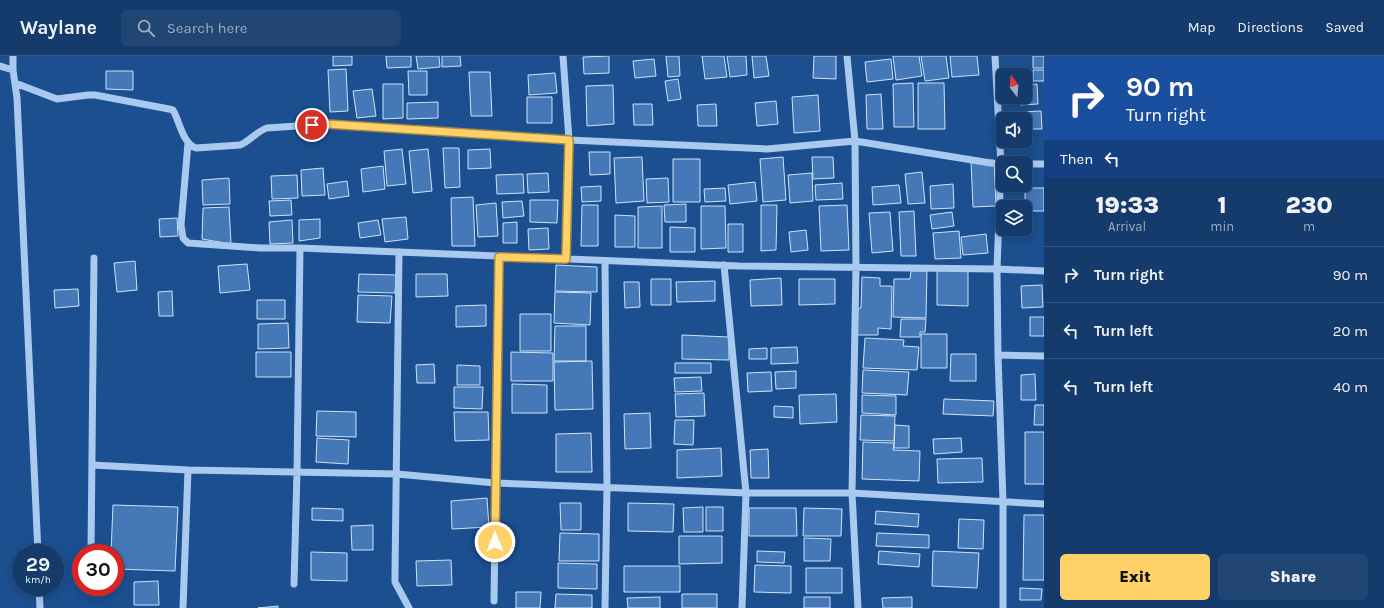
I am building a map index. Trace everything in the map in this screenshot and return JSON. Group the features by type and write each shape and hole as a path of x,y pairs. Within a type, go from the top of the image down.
{"street":[{"path":"13,56 13,70 17,98 38,544"},
{"path":"563,56 569,140 566,259"},
{"path":"847,56 855,140 856,267 852,493 858,608"},
{"path":"995,56 1001,156"},
{"path":"0,66 13,70"},
{"path":"15,83 57,100 95,95 169,108 173,110 188,143 181,225 183,238 188,243 260,248 300,248 724,265 1044,271"},
{"path":"188,143 196,148 240,145 244,144 261,130 267,128 327,124 569,140 767,150 855,140 996,164"},
{"path":"1032,164 1044,164"},
{"path":"1001,192 997,269 1003,502 1003,608"},
{"path":"294,584 300,248"},
{"path":"399,252 395,582 409,608"},
{"path":"494,601 499,257"},
{"path":"91,544 94,258"},
{"path":"605,261 607,487 605,608"},
{"path":"724,265 746,493 742,608"},
{"path":"998,354 1044,356"},
{"path":"92,465 188,470 397,474 495,483 746,493 852,493 1044,504"},
{"path":"183,608 188,470"},
{"path":"39,596 40,608"}],"building":[{"path":"333,56 352,56 352,65 333,66"},
{"path":"386,56 411,56 411,67 387,68"},
{"path":"416,56 439,56 440,67 418,69"},
{"path":"442,56 460,56 461,66 442,67"},
{"path":"609,56 609,73 584,74 583,57"},
{"path":"666,56 679,56 680,76 668,77"},
{"path":"702,56 724,56 727,77 705,79"},
{"path":"727,56 746,56 747,75 730,77"},
{"path":"752,56 766,56 769,76 754,78"},
{"path":"814,56 836,56 836,79 813,78"},
{"path":"893,56 919,56 922,76 896,80"},
{"path":"921,56 946,56 949,78 925,81"},
{"path":"950,56 977,56 979,75 952,77"},
{"path":"1033,56 1044,56 1044,68 1033,68"},
{"path":"654,59 656,76 635,78 633,61"},
{"path":"891,59 893,79 867,82 865,62"},
{"path":"346,69 348,111 330,112 328,70"},
{"path":"1033,70 1044,70 1044,81 1033,81"},
{"path":"106,71 133,71 133,90 106,89"},
{"path":"408,71 427,71 427,95 409,95"},
{"path":"469,72 490,72 492,116 471,116"},
{"path":"555,73 557,93 529,95 528,75"},
{"path":"678,79 681,99 668,101 665,81"},
{"path":"913,83 914,127 894,127 893,84"},
{"path":"918,83 944,83 945,129 918,129"},
{"path":"383,84 403,84 403,118 383,119"},
{"path":"1032,84 1037,84 1038,104 1020,105 1032,104"},
{"path":"613,85 614,124 587,126 586,86"},
{"path":"372,89 376,116 357,118 353,91"},
{"path":"881,94 883,129 867,129 866,95"},
{"path":"818,95 820,131 794,133 792,97"},
{"path":"527,97 552,97 552,123 527,123"},
{"path":"776,101 778,124 757,126 755,103"},
{"path":"438,102 438,118 407,119 407,103"},
{"path":"633,104 652,104 653,125 634,125"},
{"path":"716,104 717,126 698,126 697,105"},
{"path":"1041,111 1042,129 1032,129 1032,112 1018,112"},
{"path":"443,148 459,148 460,187 445,188"},
{"path":"402,149 406,184 387,186 384,151"},
{"path":"428,149 432,191 413,193 409,151"},
{"path":"490,149 491,168 468,169 468,150"},
{"path":"589,152 610,152 610,174 590,175"},
{"path":"642,157 644,201 616,203 614,158"},
{"path":"783,157 786,200 763,202 760,159"},
{"path":"812,157 833,157 834,178 813,179"},
{"path":"673,159 700,159 700,202 673,202"},
{"path":"994,160 996,206 973,207 971,162"},
{"path":"383,166 385,189 363,192 361,169"},
{"path":"323,168 325,195 302,196 301,170"},
{"path":"922,172 925,203 908,204 905,174"},
{"path":"548,173 549,192 528,193 527,174"},
{"path":"812,173 813,201 790,203 788,175"},
{"path":"523,174 524,193 497,194 496,175"},
{"path":"297,175 298,198 272,199 271,176"},
{"path":"229,178 230,204 203,205 202,180"},
{"path":"668,178 669,202 647,203 646,179"},
{"path":"347,181 349,196 329,199 327,184"},
{"path":"755,182 757,201 730,204 728,185"},
{"path":"842,183 843,199 816,200 815,185"},
{"path":"953,184 954,208 931,209 930,186"},
{"path":"899,185 901,203 873,205 872,187"},
{"path":"601,186 601,201 582,202 581,187"},
{"path":"725,188 726,201 705,202 704,189"},
{"path":"1032,188 1044,188 1044,211 1032,211 1032,200 1025,200 1025,192 1032,192"},
{"path":"473,197 475,246 452,246 451,198"},
{"path":"291,200 292,215 270,216 269,201"},
{"path":"530,200 558,200 557,223 530,222"},
{"path":"522,201 524,216 503,218 502,202"},
{"path":"496,203 498,236 478,237 476,205"},
{"path":"686,204 686,222 665,222 664,205"},
{"path":"582,205 598,205 598,246 581,246"},
{"path":"761,205 777,205 776,250 761,251"},
{"path":"847,205 849,250 821,251 819,206"},
{"path":"662,206 662,248 638,248 638,207"},
{"path":"701,206 725,206 726,248 701,249"},
{"path":"229,207 231,244 202,239 203,208"},
{"path":"914,211 916,256 901,256 899,212"},
{"path":"890,212 893,251 872,253 869,213"},
{"path":"952,212 954,226 932,229 930,215"},
{"path":"615,215 635,216 635,247 615,247"},
{"path":"406,217 408,239 385,242 382,219"},
{"path":"177,218 178,236 160,237 159,219"},
{"path":"320,219 320,238 299,241 299,220"},
{"path":"292,220 293,243 270,244 269,222"},
{"path":"378,220 381,235 360,238 358,223"},
{"path":"517,222 517,243 503,243 503,223"},
{"path":"728,224 743,224 743,252 728,252"},
{"path":"670,227 695,228 695,252 670,252"},
{"path":"548,228 549,249 529,250 528,229"},
{"path":"806,230 808,250 791,252 789,232"},
{"path":"959,231 961,258 935,259 933,233"},
{"path":"986,234 988,253 963,255 961,237"},
{"path":"135,261 137,290 117,292 114,263"},
{"path":"247,264 250,290 220,293 218,266"},
{"path":"556,265 597,267 597,292 555,291"},
{"path":"937,269 968,269 968,306 937,305"},
{"path":"911,271 927,271 926,318 893,317 894,279 910,279"},
{"path":"359,274 396,275 395,293 358,292"},
{"path":"416,274 447,274 448,296 416,297"},
{"path":"862,277 880,278 880,286 892,286 891,329 878,328 878,335 857,335 858,308 861,308"},
{"path":"781,278 782,305 751,306 750,280"},
{"path":"651,279 671,279 671,305 651,305"},
{"path":"799,279 835,279 835,304 799,305"},
{"path":"715,281 715,301 677,302 676,282"},
{"path":"624,282 639,282 640,307 625,308"},
{"path":"1042,285 1043,307 1022,308 1021,286"},
{"path":"78,289 79,306 55,308 54,290"},
{"path":"172,291 173,316 159,316 158,292"},
{"path":"555,292 591,293 590,325 554,323"},
{"path":"358,295 392,296 390,323 357,322"},
{"path":"257,300 285,300 285,319 257,319"},
{"path":"486,305 486,326 456,327 456,306"},
{"path":"520,314 551,314 551,351 520,351"},
{"path":"1030,317 1044,317 1044,336 1030,336"},
{"path":"901,319 926,319 925,332 920,332 920,337 900,337"},
{"path":"288,323 289,348 258,349 258,324"},
{"path":"555,326 586,326 586,361 554,361"},
{"path":"921,334 947,334 947,368 921,368"},
{"path":"682,335 729,337 729,360 682,359"},
{"path":"865,338 904,340 903,346 919,347 917,370 863,368"},
{"path":"797,347 798,363 771,364 771,348"},
{"path":"767,348 767,359 749,359 749,349"},
{"path":"256,352 291,352 291,377 256,377"},
{"path":"511,352 553,353 553,381 511,381"},
{"path":"951,354 976,354 976,381 950,381"},
{"path":"592,361 593,409 555,410 554,362"},
{"path":"675,363 711,363 711,373 675,373"},
{"path":"434,364 435,383 417,383 416,365"},
{"path":"457,365 480,366 480,385 457,385"},
{"path":"863,370 909,372 907,395 862,393"},
{"path":"796,371 796,388 776,389 775,372"},
{"path":"771,372 772,391 748,392 747,373"},
{"path":"1035,374 1036,400 1021,400 1021,375"},
{"path":"701,377 702,391 675,392 674,378"},
{"path":"512,384 547,385 547,413 512,413"},
{"path":"454,387 483,387 482,409 454,408"},
{"path":"704,393 705,416 676,417 675,394"},
{"path":"836,394 837,422 800,424 799,395"},
{"path":"862,395 896,396 896,415 862,413"},
{"path":"944,399 994,401 993,416 943,414"},
{"path":"1035,405 1044,405 1044,425 1034,425"},
{"path":"774,406 793,407 793,418 774,417"},
{"path":"317,411 356,412 356,437 316,436"},
{"path":"454,412 488,412 489,440 455,441"},
{"path":"650,413 651,448 625,449 624,414"},
{"path":"861,415 895,416 894,441 860,440"},
{"path":"675,420 694,420 693,445 674,444"},
{"path":"895,425 909,426 909,448 894,448"},
{"path":"1025,432 1044,432 1044,484 1025,484"},
{"path":"591,433 592,472 556,472 556,434"},
{"path":"317,438 349,440 348,464 316,462"},
{"path":"961,438 962,452 934,454 933,439"},
{"path":"863,442 894,443 893,450 920,451 919,481 862,479"},
{"path":"721,448 722,476 677,478 677,450"},
{"path":"768,449 769,478 751,478 750,450"},
{"path":"982,458 983,482 938,483 937,459"},
{"path":"487,498 489,527 452,529 451,501"},
{"path":"560,503 581,503 581,530 561,530"},
{"path":"628,503 674,504 673,532 628,531"},
{"path":"113,505 178,507 175,571 124,569 124,544 111,544"},
{"path":"703,507 703,532 684,532 683,508"},
{"path":"706,507 723,507 723,531 706,531"},
{"path":"312,508 343,509 343,521 312,520"},
{"path":"749,508 796,508 797,536 749,536"},
{"path":"804,508 842,509 841,536 803,536"},
{"path":"876,511 919,514 918,527 875,524"},
{"path":"1024,515 1044,515 1044,580 1023,580"},
{"path":"959,519 984,520 983,549 958,548"},
{"path":"373,525 373,550 352,550 351,526"},
{"path":"560,533 599,534 599,561 559,561"},
{"path":"877,533 929,535 929,548 876,546"},
{"path":"679,536 722,536 722,563 679,564"},
{"path":"804,538 831,539 830,561 804,561"},
{"path":"757,551 785,552 784,563 757,562"},
{"path":"879,551 920,554 919,567 878,564"},
{"path":"933,551 979,553 977,588 932,586"},
{"path":"311,552 347,553 347,581 311,580"},
{"path":"451,560 452,585 417,586 416,561"},
{"path":"558,563 597,564 597,589 558,588"},
{"path":"755,565 791,566 791,593 754,592"},
{"path":"624,566 680,566 680,592 624,592"},
{"path":"806,568 842,568 842,593 806,593"},
{"path":"158,581 159,605 134,605 134,582"},
{"path":"1020,588 1042,589 1041,600 1020,600"},
{"path":"516,592 541,592 540,608 516,608"},
{"path":"556,594 592,595 592,608 555,608"},
{"path":"682,594 717,594 717,608 682,608"},
{"path":"660,597 660,608 628,608 627,598"},
{"path":"804,597 830,597 830,608 804,608"},
{"path":"912,597 912,608 883,608 882,598"},
{"path":"278,606 278,608 258,608"}],"route":[{"path":"312,125 327,124 569,140 566,259 499,257 495,542"}]}
